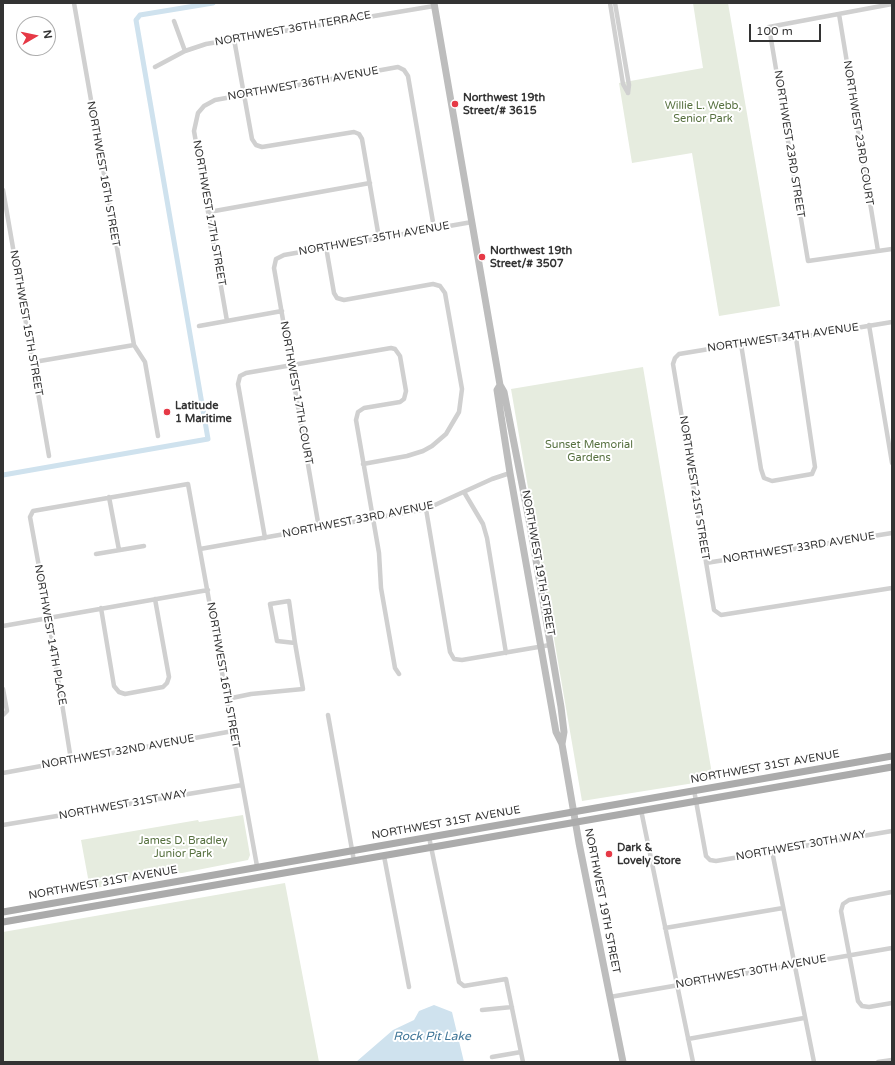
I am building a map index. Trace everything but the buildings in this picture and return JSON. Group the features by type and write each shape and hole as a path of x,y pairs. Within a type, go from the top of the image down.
{"main road":[{"name":"NORTHWEST 31ST AVENUE","path":"3,912 257,866 430,838 892,756"},
{"name":"NORTHWEST 31ST AVENUE","path":"3,922 246,879 431,849 696,800 892,767"},
{"path":"246,879 252,875 257,866"}],"street":[{"name":"NORTHWEST 16TH STREET","path":"74,3 134,345"},
{"path":"610,3 623,84 628,93 629,85 615,3"},
{"name":"NORTHWEST 36TH TERRACE","path":"155,67 186,51 206,44 434,4"},
{"name":"NORTHWEST 19TH STREET","path":"434,4 500,385 504,392 515,444 550,645 564,732 562,744"},
{"path":"839,14 892,4"},
{"name":"NORTHWEST 23RD STREET","path":"839,14 769,27 808,262 878,252"},
{"name":"NORTHWEST 23RD COURT","path":"839,14 878,252"},
{"path":"174,21 186,51"},
{"path":"234,39 252,139 256,145 262,147 354,132 359,134 362,139 379,238"},
{"name":"NORTHWEST 36TH AVENUE","path":"204,106 215,100 398,67 404,70 408,76 434,228"},
{"name":"NORTHWEST 17TH STREET","path":"204,106 198,113 194,131 227,321"},
{"path":"209,212 370,183"},
{"name":"NORTHWEST 15TH STREET","path":"3,190 34,362 49,456"},
{"name":"NORTHWEST 35TH AVENUE","path":"276,259 284,254 472,222"},
{"path":"326,247 334,293 337,298 344,300 433,284 440,286 445,293 462,389 459,412 446,434 432,446 423,451 407,456 363,464"},
{"path":"878,252 892,249"},
{"name":"NORTHWEST 17TH COURT","path":"276,259 274,268 319,528"},
{"path":"199,326 282,311"},
{"name":"NORTHWEST 34TH AVENUE","path":"675,358 680,354 740,344 796,338 892,322"},
{"path":"869,326 892,463"},
{"path":"740,344 761,469 764,478 772,480 812,474 816,462 796,338"},
{"path":"34,362 134,345 146,362 158,436"},
{"path":"265,538 238,384 240,376 246,373 391,348 395,350 400,356 406,391 404,399 400,402 364,408 358,412 356,420 373,518 391,646 395,668 399,674"},
{"name":"NORTHWEST 21ST STREET","path":"675,358 673,364 714,610 721,616 892,588"},
{"name":"NORTHWEST 19TH STREET","path":"500,385 497,390 510,474 542,646 556,732 562,744 575,823 623,1062"},
{"name":"NORTHWEST 33RD AVENUE","path":"200,549 426,509 492,479 510,474"},
{"name":"NORTHWEST 16TH STREET","path":"110,497 188,484 257,866"},
{"path":"464,492 483,524 487,538 506,653"},
{"path":"110,497 119,550"},
{"name":"NORTHWEST 14TH PLACE","path":"71,760 30,517 33,511 110,497"},
{"path":"426,509 450,652 454,658 462,660 550,645"},
{"name":"NORTHWEST 33RD AVENUE","path":"706,563 892,533"},
{"path":"96,554 144,546"},
{"path":"3,626 208,590"},
{"path":"101,608 114,686 119,692 125,694 163,687 167,683 169,677 155,599"},
{"path":"227,699 251,694 303,689 289,600 270,604 277,642 295,643"},
{"path":"3,689 7,711 3,715"},
{"path":"328,715 354,861"},
{"name":"NORTHWEST 32ND AVENUE","path":"3,773 233,731"},
{"name":"NORTHWEST 31ST WAY","path":"3,825 242,785"},
{"path":"694,790 696,800"},
{"name":"NORTHWEST 30TH WAY","path":"696,800 706,856 710,860 716,861 892,831"},
{"path":"641,810 692,1062"},
{"path":"430,838 459,982 464,986 506,979 524,1062"},
{"path":"772,851 795,964 804,1018 814,1062"},
{"path":"384,856 409,987"},
{"path":"892,892 849,900 843,904 841,911 858,1001 862,1006 869,1007 892,1003"},
{"path":"665,928 783,908"},
{"name":"NORTHWEST 30TH AVENUE","path":"610,997 892,948"},
{"path":"482,1010 512,1007"},
{"path":"688,1039 804,1018"},
{"path":"492,1057 521,1052"},
{"path":"878,1062 892,1060"}],"green space":[{"name":"Willie L. Webb, Senior Park","path":"693,3 728,3 780,306 719,316 692,153 632,163 619,83 703,68"},
{"name":"Sunset Memorial Gardens","path":"643,367 713,780 582,801 511,389"},
{"name":"James D. Bradley Junior Park","path":"243,815 250,855 248,860 182,873 163,874 127,880 113,885 90,889 81,840 198,820 199,822"},
{"path":"285,883 319,1062 3,1062 3,932"}],"water":[{"name":"Rock Pit Lake","path":"434,1005 452,1012 464,1062 356,1062 393,1030 414,1020 419,1011"}],"waterway":[{"path":"3,475 208,439 136,20 140,15 213,3"}],"place":[{"name":"Northwest 19th Street/# 3615","path":"455,104"},
{"name":"Northwest 19th Street/# 3507","path":"482,257"},
{"name":"Latitude 1 Maritime","path":"167,412"},
{"name":"Dark & Lovely Store","path":"609,854"}]}
